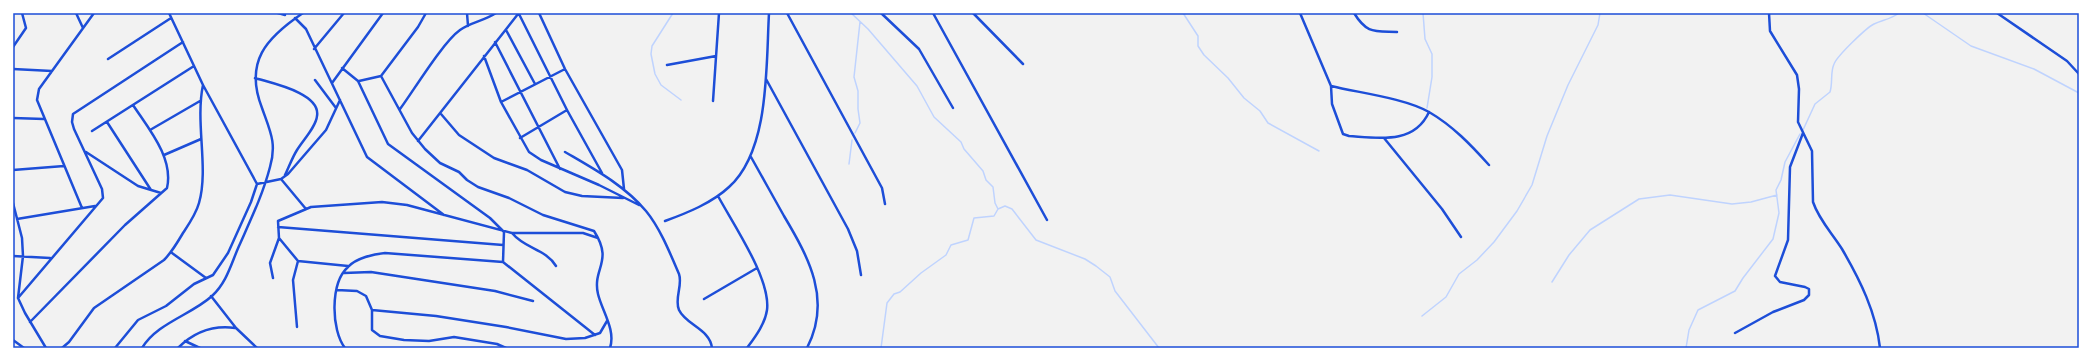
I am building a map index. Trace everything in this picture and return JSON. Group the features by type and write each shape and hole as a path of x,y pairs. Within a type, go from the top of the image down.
{"street":[{"path":"13,47 26,28 22,13"},
{"path":"76,13 82,28"},
{"path":"82,208 44,119 37,100 37,95 39,89 52,70 94,13"},
{"path":"169,13 203,85 257,184"},
{"path":"278,13 285,15"},
{"path":"142,348 152,335 211,296 228,274 265,184 274,152 274,144 258,95 255,78 261,52 269,41 295,18 303,13"},
{"path":"314,49 344,13"},
{"path":"332,84 342,68 384,13"},
{"path":"358,81 382,76 418,27 426,13"},
{"path":"467,13 468,26"},
{"path":"400,109 453,37 468,26 486,19 496,13"},
{"path":"539,13 565,69 622,170 624,190"},
{"path":"714,101 719,13"},
{"path":"665,222 718,196 738,178 751,157 760,128 766,78 769,13"},
{"path":"787,13 882,188 885,204"},
{"path":"881,13 914,42 953,108"},
{"path":"933,13 1047,220"},
{"path":"973,13 1023,64"},
{"path":"1300,13 1331,86 1332,104 1343,134 1349,136 1396,138 1419,127 1429,112"},
{"path":"1354,13 1360,23 1369,30 1397,32"},
{"path":"1769,13 1770,31 1797,74 1800,89 1797,113 1798,122 1812,151 1812,193 1816,210 1842,249 1871,305 1880,348"},
{"path":"1997,13 2067,61 2079,74"},
{"path":"418,141 484,56 519,14 567,110 603,174"},
{"path":"108,59 171,18"},
{"path":"295,18 306,29 314,49 368,157 446,216"},
{"path":"506,30 535,84"},
{"path":"18,298 95,206 103,194 72,122 73,114 183,42"},
{"path":"496,42 519,92 561,169"},
{"path":"484,56 501,102 520,138 534,156 599,185 641,206"},
{"path":"667,65 716,56"},
{"path":"92,130 194,66"},
{"path":"342,68 358,81 388,144 490,218 504,232 503,262"},
{"path":"13,69 52,70"},
{"path":"501,102 565,69"},
{"path":"382,76 408,127 418,141 435,159 459,172 471,184 508,198 543,215 594,231 598,238 604,260 598,278 598,290 612,336 610,348"},
{"path":"255,78 300,93 313,102 318,114 316,121 296,152 283,178"},
{"path":"766,78 848,229 857,251 861,275"},
{"path":"315,80 336,109"},
{"path":"62,348 69,342 94,308 129,286 172,253 199,205 202,188 200,101 203,85"},
{"path":"1331,86 1413,105 1429,112 1468,141 1489,165"},
{"path":"257,184 265,184 283,178 326,130 340,100"},
{"path":"150,130 200,101"},
{"path":"30,322 125,225 162,194 168,184 164,155 134,105"},
{"path":"520,138 567,110"},
{"path":"440,114 459,135 494,158 527,170 565,192 582,196 625,198"},
{"path":"13,118 44,119"},
{"path":"107,122 151,191"},
{"path":"1735,333 1774,312 1804,300 1810,295 1809,289 1780,282 1775,276 1788,240 1790,167 1803,133"},
{"path":"1384,138 1442,210 1461,237"},
{"path":"164,155 201,139"},
{"path":"85,151 118,174 151,191 162,194"},
{"path":"565,152 603,174 624,190 651,218 678,273 680,281 678,305 682,314 703,332 712,344 712,348"},
{"path":"751,157 806,253 814,274 817,291 817,308 814,328 807,348"},
{"path":"13,170 64,166"},
{"path":"283,178 306,209"},
{"path":"115,348 138,320 166,306 186,290 213,275 228,254 257,184"},
{"path":"718,196 757,268 765,285 768,299 767,312 763,323 747,348"},
{"path":"273,278 270,263 279,238 278,221 306,209 382,202 397,203 504,232 583,233 598,238"},
{"path":"13,203 22,238 23,256 18,298 20,305 46,348"},
{"path":"17,218 95,206"},
{"path":"278,227 503,245"},
{"path":"512,233 518,241 551,257 556,266"},
{"path":"279,238 298,261 348,266"},
{"path":"172,253 206,278"},
{"path":"345,348 337,332 335,306 337,290 343,273 348,266 369,256 385,253 503,262 595,335"},
{"path":"13,256 51,258"},
{"path":"297,327 293,280 298,261"},
{"path":"704,299 757,268"},
{"path":"343,273 371,272 499,292 533,301"},
{"path":"337,290 362,292 370,302 372,310 372,330 380,336 418,341 454,337 497,344 506,348"},
{"path":"211,296 236,328 257,348"},
{"path":"372,310 436,316 506,327 566,339 576,339 600,333 608,321"},
{"path":"178,348 184,341 213,327 222,326 236,328"},
{"path":"13,340 24,348"},
{"path":"184,341 200,348"}],"waterway":[{"path":"673,13 652,46 651,54 655,74 661,85 681,100"},
{"path":"851,13 868,29 917,86 934,117 961,142 964,149 983,171 986,180 993,187 995,203 998,209"},
{"path":"1183,13 1198,36 1198,46 1204,55 1228,78 1244,98 1260,111 1268,123 1319,151"},
{"path":"1423,13 1425,39 1432,54 1432,77 1427,108"},
{"path":"1422,316 1446,297 1459,274 1477,260 1494,242 1517,211 1532,185 1547,136 1568,85 1598,25 1600,13"},
{"path":"1803,130 1815,104 1830,92 1833,67 1840,55 1852,42 1874,24 1893,17 1899,13"},
{"path":"1923,13 1971,46 2034,69 2079,93"},
{"path":"855,133 860,123 858,91 854,77 860,22"},
{"path":"1686,348 1689,330 1698,310 1735,291 1743,278 1773,239 1779,213 1776,190 1781,180 1785,162 1800,134"},
{"path":"849,164 852,140"},
{"path":"1552,282 1569,255 1590,230 1639,199 1670,195 1732,204 1751,202 1777,195"},
{"path":"881,348 887,303 894,294 900,292 921,273 946,255 951,245 968,240 974,218 994,216 998,209 1005,206 1012,209 1036,240 1085,259 1110,277 1115,291 1159,348"}]}
